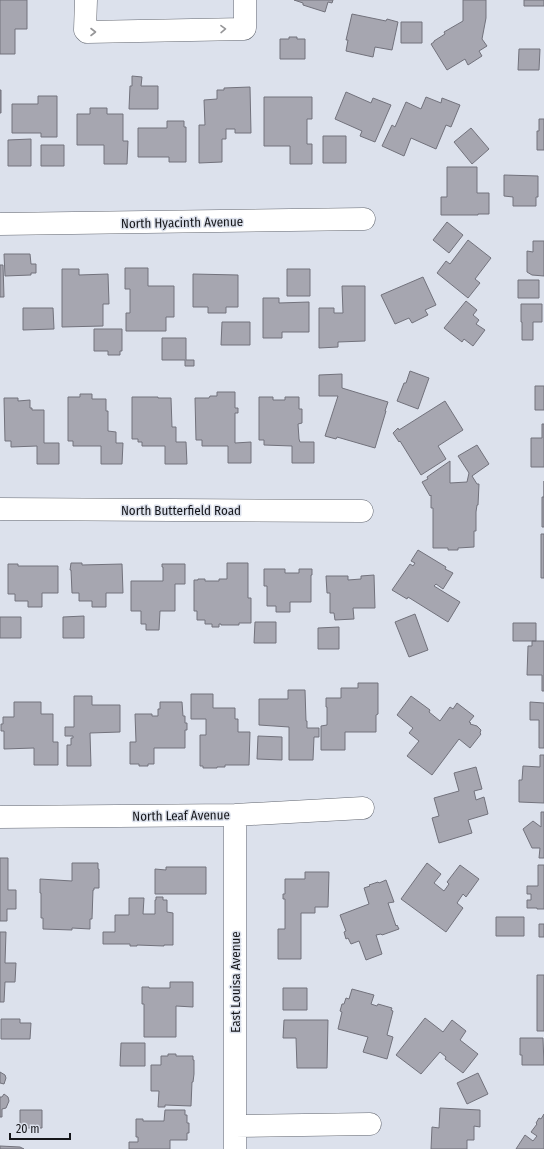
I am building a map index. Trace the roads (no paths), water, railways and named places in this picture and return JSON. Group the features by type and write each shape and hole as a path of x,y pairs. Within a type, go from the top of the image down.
{"street":[{"path":"86,0 85,30 87,32 244,29 246,0"},
{"name":"North Hyacinth Avenue","path":"0,224 364,219"},
{"name":"North Butterfield Road","path":"0,509 362,511"},
{"name":"North Leaf Avenue","path":"0,817 235,815 363,808"},
{"name":"East Louisa Avenue","path":"235,815 235,1149"},
{"path":"235,1126 370,1124"}]}
